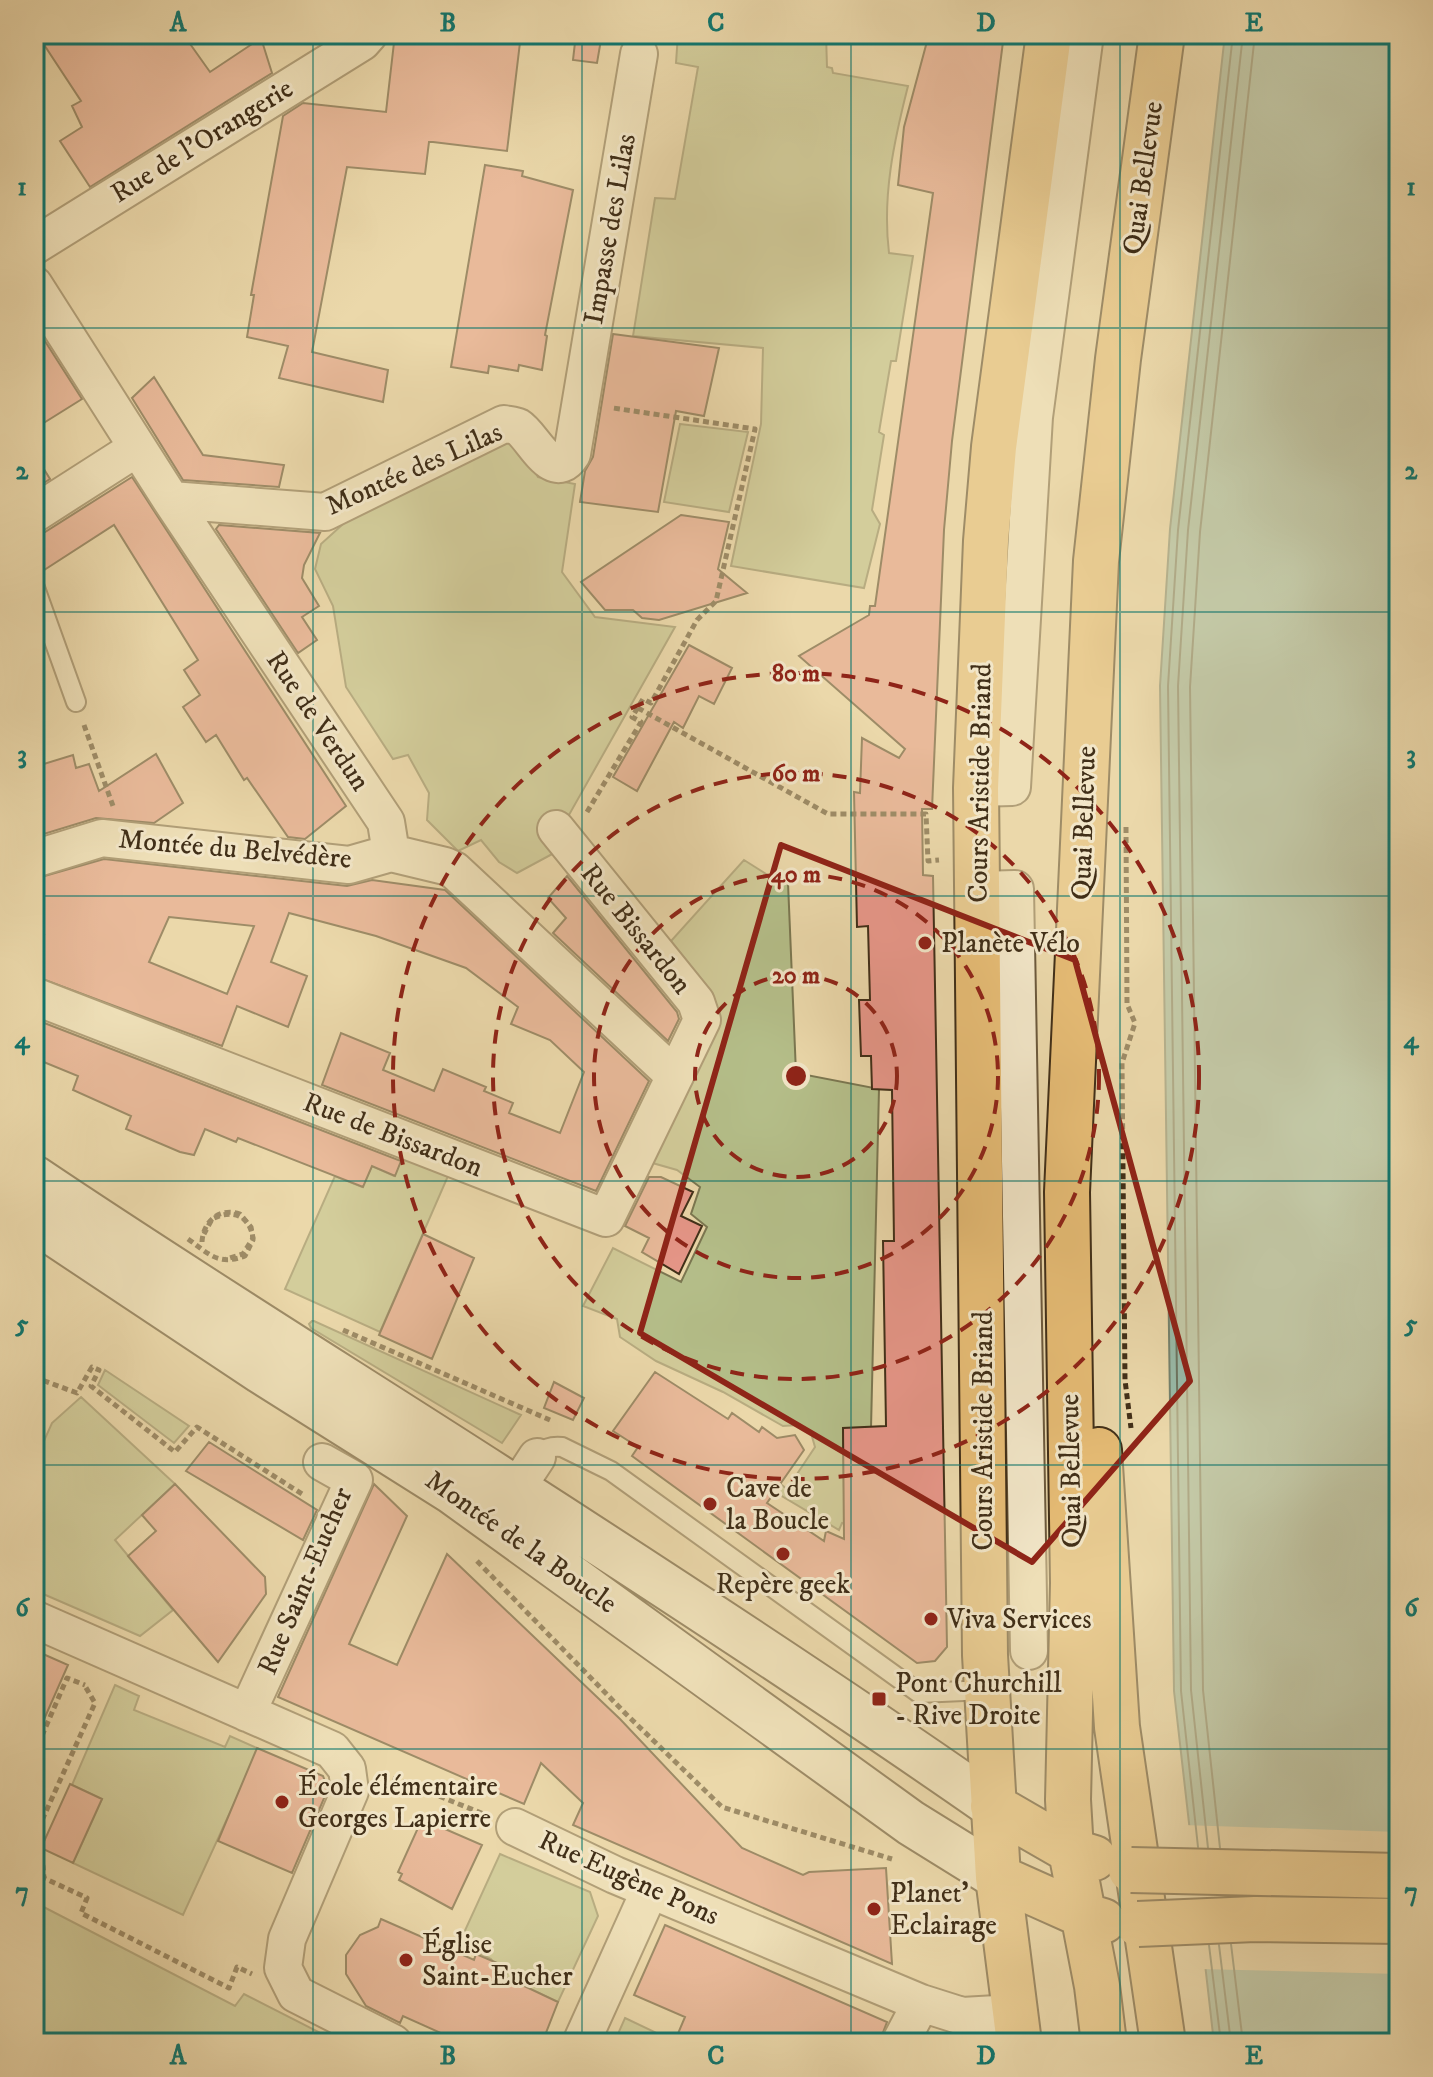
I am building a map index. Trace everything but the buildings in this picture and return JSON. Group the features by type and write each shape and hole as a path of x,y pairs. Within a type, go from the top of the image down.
{"main road":[{"name":"Cours Aristide Briand","path":"1017,2028 998,1877 987,1709 976,788 986,541 994,447 1049,34"},
{"name":"Quai Bellevue","path":"1103,2033 1071,1851 1073,1583 1067,1192 1096,561 1118,359 1162,34"},
{"path":"1087,788 1092,1192 1099,1444 1111,1661 1117,1727 1163,2043"},
{"name":"Montée de la Boucle","path":"34,1178 177,1275 526,1473 869,1721 993,1806"},
{"name":"Montée de la Boucle","path":"34,1220 261,1371 453,1492 911,1823 998,1877"},
{"path":"993,1806 1071,1851 1131,1870 1399,1876"},
{"path":"998,1877 1083,1915 1106,1921 1138,1924 1255,1919 1399,1921"}],"street":[{"name":"Rue de l'Orangerie","path":"34,246 362,42 369,34"},
{"path":"976,788 1012,787 1034,417 1085,34"},
{"name":"Impasse des Lilas","path":"580,404 639,54"},
{"name":"Rue de Verdun","path":"34,285 171,500 386,822 391,853"},
{"name":"Montée des Lilas","path":"171,500 325,512 504,424 518,427 549,462 559,465 572,454 580,404"},
{"path":"34,514 137,448"},
{"name":"Rue Bissardon","path":"562,836 700,1009 702,1020 675,1076"},
{"name":"Montée du Belvédère","path":"34,859 94,839 349,865 391,853"},
{"path":"391,853 454,870 675,1076"},
{"path":"978,890 1015,889 1029,1651"},
{"name":"Rue de Bissardon","path":"34,996 606,1218 675,1076"},
{"name":"Rue Saint-Eucher","path":"247,1713 354,1480 322,1462"},
{"path":"985,1603 1028,1602"},
{"path":"34,1619 332,1750 347,1769 350,1791 287,1939 283,1968 296,1994 393,2043"},
{"name":"Rue Eugène Pons","path":"515,1827 650,1890 921,2003 1017,2028"},
{"path":"581,2043 650,1890"},
{"path":"900,2043 921,2003"}],"lane":[{"path":"34,585 76,702"},
{"path":"526,1473 543,1450 562,1447 611,1471 919,1693 987,1709"}],"path":[{"path":"562,836 641,722 632,717 643,699 651,703 697,620 716,601 755,429 580,404"},
{"path":"76,702 125,840"},
{"path":"638,708 828,814 926,814 928,861"},
{"path":"1125,816 1127,1004 1135,1023 1122,1063 1125,1380 1130,1404 1131,1436"},
{"path":"188,1239 213,1257 226,1261 245,1256 253,1240 253,1234 251,1229 245,1220 238,1214 212,1219 207,1226 203,1243 206,1251 225,1259 238,1257 248,1249 253,1238 252,1232 251,1227 245,1217 237,1212 219,1214 212,1218 203,1232 202,1238 205,1252 227,1270"},
{"path":"335,1326 551,1420"},
{"path":"34,1377 77,1393 92,1367 99,1370 91,1386 175,1452 197,1427 304,1495"},
{"path":"475,1559 722,1807 892,1859"},
{"path":"85,1686 90,1673"},
{"path":"34,1754 67,1678 85,1686 95,1703 34,1838"},
{"name":"Rue Eugène Pons","path":"347,1769 399,1780 515,1827"},
{"path":"34,1859 43,1866 44,1878 38,1885 34,1883"},
{"path":"44,1878 87,1898 81,1913 229,1988 237,1967 296,1994"}],"highlighted area":[{"path":"781,845 1075,960 1190,1381 1032,1562 640,1333"}],"green space":[{"path":"678,34 826,34 827,67 832,68 833,73 908,86 891,169 887,232 889,253 913,256 896,361 891,361 879,432 884,435 872,510 880,524 864,588 731,566 761,424 763,348 633,336 655,198 675,199 698,67 676,63"},
{"path":"680,424 748,432 729,512 664,502"},
{"path":"515,436 538,477 575,484 562,572 595,617 675,627 561,829 556,852 517,873 499,862 481,840 458,851 427,820 429,793 408,755 393,759 346,687 333,606 315,569 321,544 363,506"},
{"path":"744,860 782,884 788,883 796,1073 879,1089 871,1428 843,1428 844,1495 855,1526 842,1523 839,1530 758,1482 765,1472 787,1489 815,1447 811,1433 798,1425 783,1426 723,1392 656,1361 620,1337 617,1319 583,1306 613,1248 681,1282 707,1227 691,1214 700,1187 677,1170 649,1162 716,1016 713,994 671,941"},
{"path":"402,1157 448,1176 380,1332 285,1289 335,1176 362,1187 372,1166 394,1176"},
{"path":"312,1321 521,1415 502,1443 311,1328 309,1324"},
{"path":"105,1370 189,1426 174,1443 98,1385"},
{"path":"81,1397 175,1484 115,1540 173,1610 140,1636 34,1590 34,1463 52,1423"},
{"path":"115,1685 139,1696 134,1710 225,1747 230,1736 259,1749 183,1915 73,1863 102,1799 72,1785"},
{"path":"500,1854 590,1892 598,1916 558,2002 505,1977 491,1959 471,1949 473,1943 462,1937"},
{"path":"34,1902 235,2006 244,1994 340,2043 34,2043"},
{"path":"625,2018 667,2038 665,2043 614,2043"}],"water":[{"path":"1225,34 1399,34 1399,2043 1214,2043 1174,1691 1160,686 1170,529"}],"pier":[{"path":"1183,1825 1399,1832 1399,1974 1200,1969"}],"place":[{"name":"Planète Vélo","path":"925,943"},
{"name":"Cave de la Boucle","path":"710,1504"},
{"name":"Repère geek","path":"783,1554"},
{"name":"Viva Services","path":"931,1619"},
{"name":"Pont Churchill - Rive Droite","path":"879,1699"},
{"name":"École élémentaire Georges Lapierre","path":"282,1802"},
{"name":"Planet' Eclairage","path":"874,1909"},
{"name":"Église Saint-Eucher","path":"406,1960"}]}
